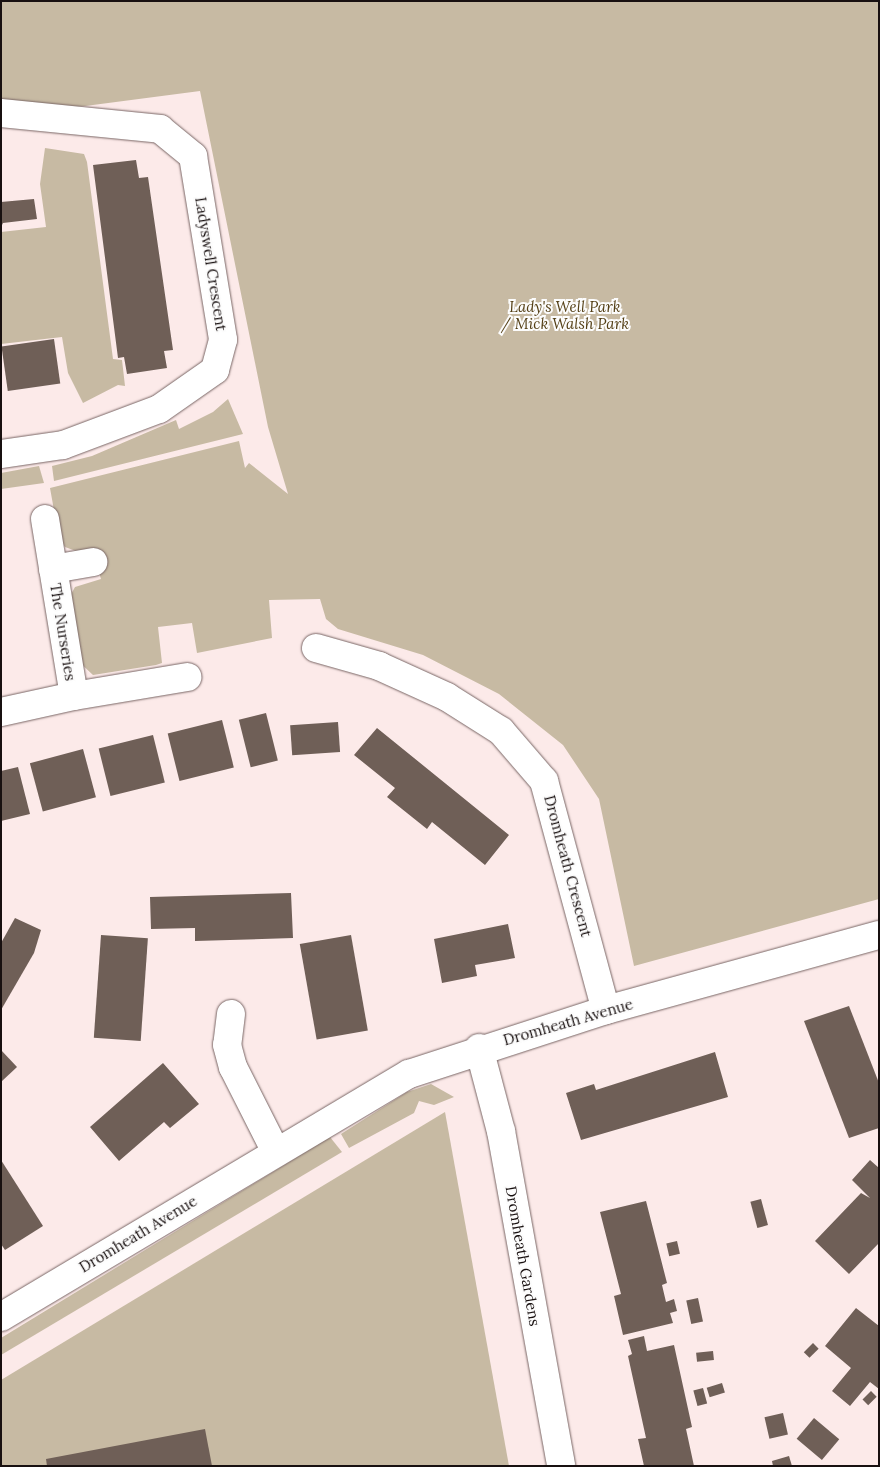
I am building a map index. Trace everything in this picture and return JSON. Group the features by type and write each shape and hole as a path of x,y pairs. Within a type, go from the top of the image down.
{"street":[{"name":"Ladyswell Crescent","path":"1,113 160,129 193,156 223,340 215,370 159,409 63,445 1,454"},
{"name":"The Nurseries","path":"45,519 74,696"},
{"name":"The Nurseries","path":"53,569 92,562"},
{"name":"Dromheath Crescent","path":"316,648 379,666 447,697 501,731 544,780 606,1010"},
{"name":"The Nurseries","path":"1,712 74,696 187,676"},
{"name":"Dromheath Avenue","path":"1,1317 275,1150 409,1074 479,1048 606,1010 879,935"},
{"path":"231,1014 227,1045 232,1067 275,1150"},
{"name":"Dromheath Gardens","path":"479,1048 500,1131 561,1466"}],"green space":[{"name":"Lady's Well Park / Mick Walsh Park","path":"1,1 879,1 879,899 634,966 599,799 563,745 499,694 423,655 338,629 326,619 320,599 269,600 272,638 197,653 192,623 158,627 162,663 156,665 93,675 77,660 68,600 75,587 101,579 92,550 76,551 65,547 59,538 50,488 239,441 245,468 249,463 288,494 268,427 200,91 1,117"},
{"path":"45,148 84,154 87,162 113,359 122,360 125,386 118,385 83,403 68,373 62,337 1,344 1,232 46,227 40,184"},
{"path":"228,399 243,434 54,481 52,466 92,456 176,420 179,429 213,412"},
{"path":"39,466 44,483 1,489 1,473"},
{"path":"431,1084 454,1097 434,1105 419,1101 414,1113 349,1148 341,1134 407,1092"},
{"path":"445,1112 509,1466 2,1466 1,1380"},
{"path":"330,1137 342,1152 1,1355 1,1338"}],"building":[{"path":"136,160 139,178 148,177 173,350 164,351 167,368 127,374 124,357 118,358 93,165"},
{"path":"34,199 37,219 3,223 1,227 1,202"},
{"path":"54,339 60,384 8,391 2,346"},
{"path":"266,713 278,761 251,767 239,720"},
{"path":"222,720 234,768 180,781 168,734"},
{"path":"338,722 340,752 292,755 290,725"},
{"path":"377,728 509,835 485,865 432,822 427,829 387,797 395,788 354,755"},
{"path":"153,735 165,783 111,796 99,749"},
{"path":"83,749 96,797 43,812 30,763"},
{"path":"18,767 30,814 1,821 1,771"},
{"path":"291,893 293,938 195,941 195,928 151,929 150,897"},
{"path":"15,918 41,930 34,953 1,1010 1,943"},
{"path":"508,924 515,958 475,965 477,976 442,983 434,939"},
{"path":"101,935 148,938 141,1041 94,1038"},
{"path":"351,935 368,1031 317,1040 300,944"},
{"path":"849,1006 879,1083 879,1128 849,1138 804,1021"},
{"path":"1,1050 17,1067 1,1082"},
{"path":"715,1052 728,1097 581,1140 566,1093 594,1084 596,1090"},
{"path":"163,1063 199,1104 170,1128 164,1122 119,1161 90,1127"},
{"path":"1,1160 43,1226 5,1250 1,1244"},
{"path":"870,1160 879,1168 879,1243 849,1274 815,1241 861,1193 870,1198 852,1180"},
{"path":"761,1199 768,1225 757,1228 750,1202"},
{"path":"646,1201 667,1283 662,1285 666,1302 674,1299 677,1311 670,1313 673,1323 623,1335 614,1296 621,1294 600,1212"},
{"path":"677,1241 680,1254 669,1256 666,1243"},
{"path":"698,1298 703,1321 691,1324 686,1300"},
{"path":"856,1308 879,1326 879,1389 870,1382 850,1406 832,1391 851,1368 825,1346"},
{"path":"644,1336 647,1351 674,1345 692,1427 686,1429 694,1466 644,1466 638,1439 646,1438 628,1356 632,1354 628,1340"},
{"path":"813,1343 819,1349 809,1358 804,1352"},
{"path":"713,1351 714,1360 697,1362 696,1353"},
{"path":"722,1383 725,1393 710,1397 707,1388"},
{"path":"703,1388 707,1403 697,1406 693,1391"},
{"path":"871,1391 877,1397 868,1405 863,1399"},
{"path":"783,1413 788,1434 769,1439 764,1417"},
{"path":"814,1418 839,1439 822,1460 797,1439"},
{"path":"205,1429 212,1466 47,1466 46,1459"},
{"path":"789,1456 792,1466 773,1466 772,1461"}]}
